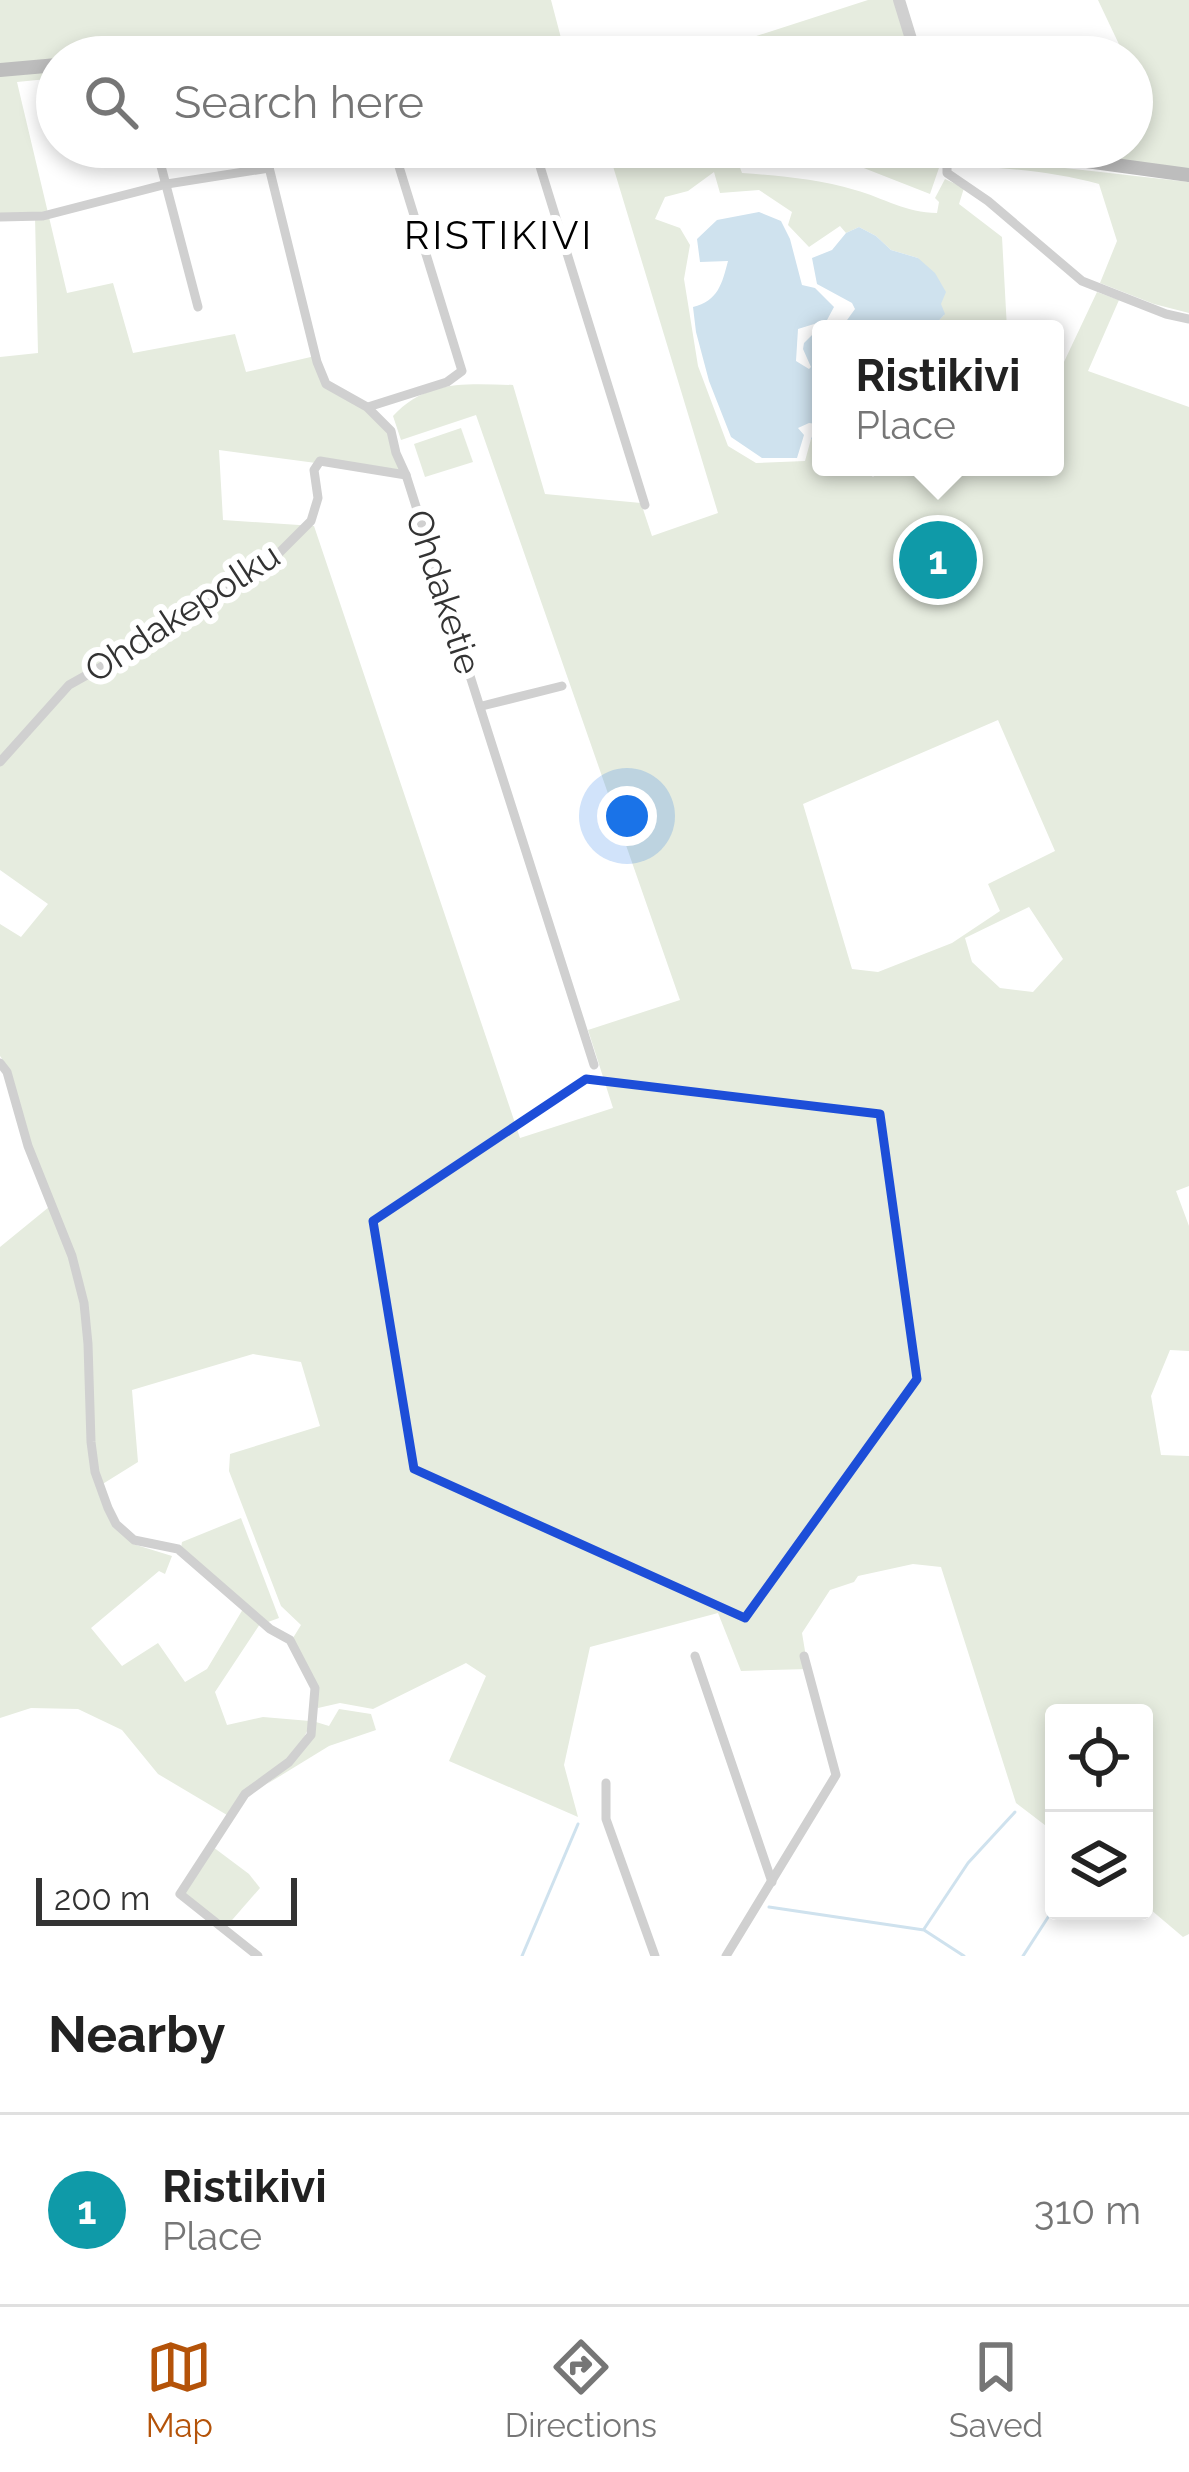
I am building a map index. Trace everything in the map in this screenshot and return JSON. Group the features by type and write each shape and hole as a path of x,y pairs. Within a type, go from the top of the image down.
{"main road":[{"path":"0,70 36,67"},
{"path":"1137,168 1189,175"}],"street":[{"path":"899,0 910,36"},
{"path":"162,168 198,307"},
{"path":"0,218 43,216 167,184 269,168"},
{"name":"Ohdaketie","path":"269,168 326,384 367,406 391,431 594,1065"},
{"path":"367,406 447,382 462,371 399,168"},
{"path":"541,168 645,505"},
{"path":"947,168 947,173 1082,281 1189,319"},
{"name":"Ohdakepolku","path":"0,762 69,685 101,667 158,622 221,596 273,559 311,521 318,499 314,470 320,460 406,475"},
{"path":"482,706 562,686"},
{"path":"0,1063 8,1072 28,1146 72,1256 84,1304 95,1472 116,1524 134,1540 178,1550 270,1629 290,1640 315,1688 311,1735 289,1762 245,1794 180,1894 258,1956"},
{"path":"694,1656 772,1882"},
{"path":"726,1956 836,1775 804,1656"},
{"path":"606,1783 606,1819 655,1956"}],"highlighted area":[{"path":"586,1079 880,1114 917,1379 745,1618 414,1469 373,1221"}],"shaded area":[{"path":"0,0 551,0 560,36 36,36 36,80 17,82 67,293 113,283 133,353 235,334 246,372 315,356 326,384 367,407 391,431 406,475 219,450 223,520 314,526 520,1138 613,1108 588,1030 680,1000 476,415 401,440 393,416 420,395 449,386 513,385 545,494 641,503 652,536 718,513 614,168 740,168 742,173 827,183 937,213 935,198 945,179 964,188 959,204 1002,237 1007,320 939,320 944,315 918,258 891,250 859,227 846,233 840,226 809,247 788,225 792,212 759,190 720,193 714,172 688,191 665,197 655,219 680,228 690,245 684,279 698,366 728,446 756,463 805,461 811,439 812,476 1064,476 1064,362 1097,292 1119,300 1088,371 1189,407 1189,1186 1176,1191 1189,1226 1189,1351 1170,1350 1151,1396 1161,1455 1189,1456 1189,1934 1183,1937 1153,1912 1153,1704 1045,1704 1045,1825 1016,1803 941,1567 913,1564 858,1576 830,1590 802,1633 808,1669 741,1671 718,1613 590,1647 564,1765 578,1817 449,1761 486,1676 466,1663 373,1709 340,1703 318,1708 318,1687 293,1638 301,1625 281,1606 229,1471 230,1454 320,1426 301,1362 253,1354 132,1390 138,1462 101,1485 94,1441 87,1303 31,1148 10,1070 0,1056 0,924 21,937 48,904 0,870 0,357 38,353 35,216 0,214","holes":["998,720 1055,851 988,884 1000,911 952,943 878,972 852,969 803,804","1029,907 1063,959 1033,992 1000,988 972,962 965,938"]},
{"path":"868,0 896,0 911,36 756,36"},
{"path":"1098,0 1189,0 1189,169 1153,164 1153,36 1115,36"},
{"path":"864,168 939,168 930,194"},
{"path":"1000,168 1064,168 1189,182 1189,313 1100,283 1117,241 1099,184"},
{"path":"461,428 473,462 425,477 414,444"},
{"path":"49,1207 70,1257 81,1304 97,1490 133,1544 172,1556 165,1574 159,1571 91,1628 122,1666 158,1643 185,1682 207,1669 243,1609 260,1624 215,1692 227,1725 263,1717 310,1721 288,1759 227,1815 158,1774 122,1730 78,1709 31,1708 0,1718 0,1247"},
{"path":"241,1518 279,1618 268,1622 181,1548 182,1542"},
{"path":"339,1709 371,1714 376,1730 329,1746 267,1784 291,1764 316,1722 329,1726"},
{"path":"213,1847 260,1888 226,1927 184,1892"}],"water":[{"path":"759,212 781,221 802,285 815,288 834,307 827,320 812,320 812,325 798,329 796,361 809,369 803,349 812,335 812,423 798,428 804,435 797,458 762,458 731,437 709,381 693,307 713,296 728,261 700,262 697,239 717,220"},
{"path":"859,227 891,250 918,258 935,273 946,292 941,304 945,314 939,320 847,320 855,309 852,303 817,284 812,258 832,250 846,233"}],"waterway":[{"path":"924,1929 968,1863 1015,1812"},
{"path":"522,1956 578,1824"},
{"path":"769,1907 924,1930 964,1956"},
{"path":"1023,1956 1046,1920"}],"place":[{"name":"Ristikivi","path":"938,560"}],"district":[{"name":"RISTIKIVI","path":"499,235"}]}
